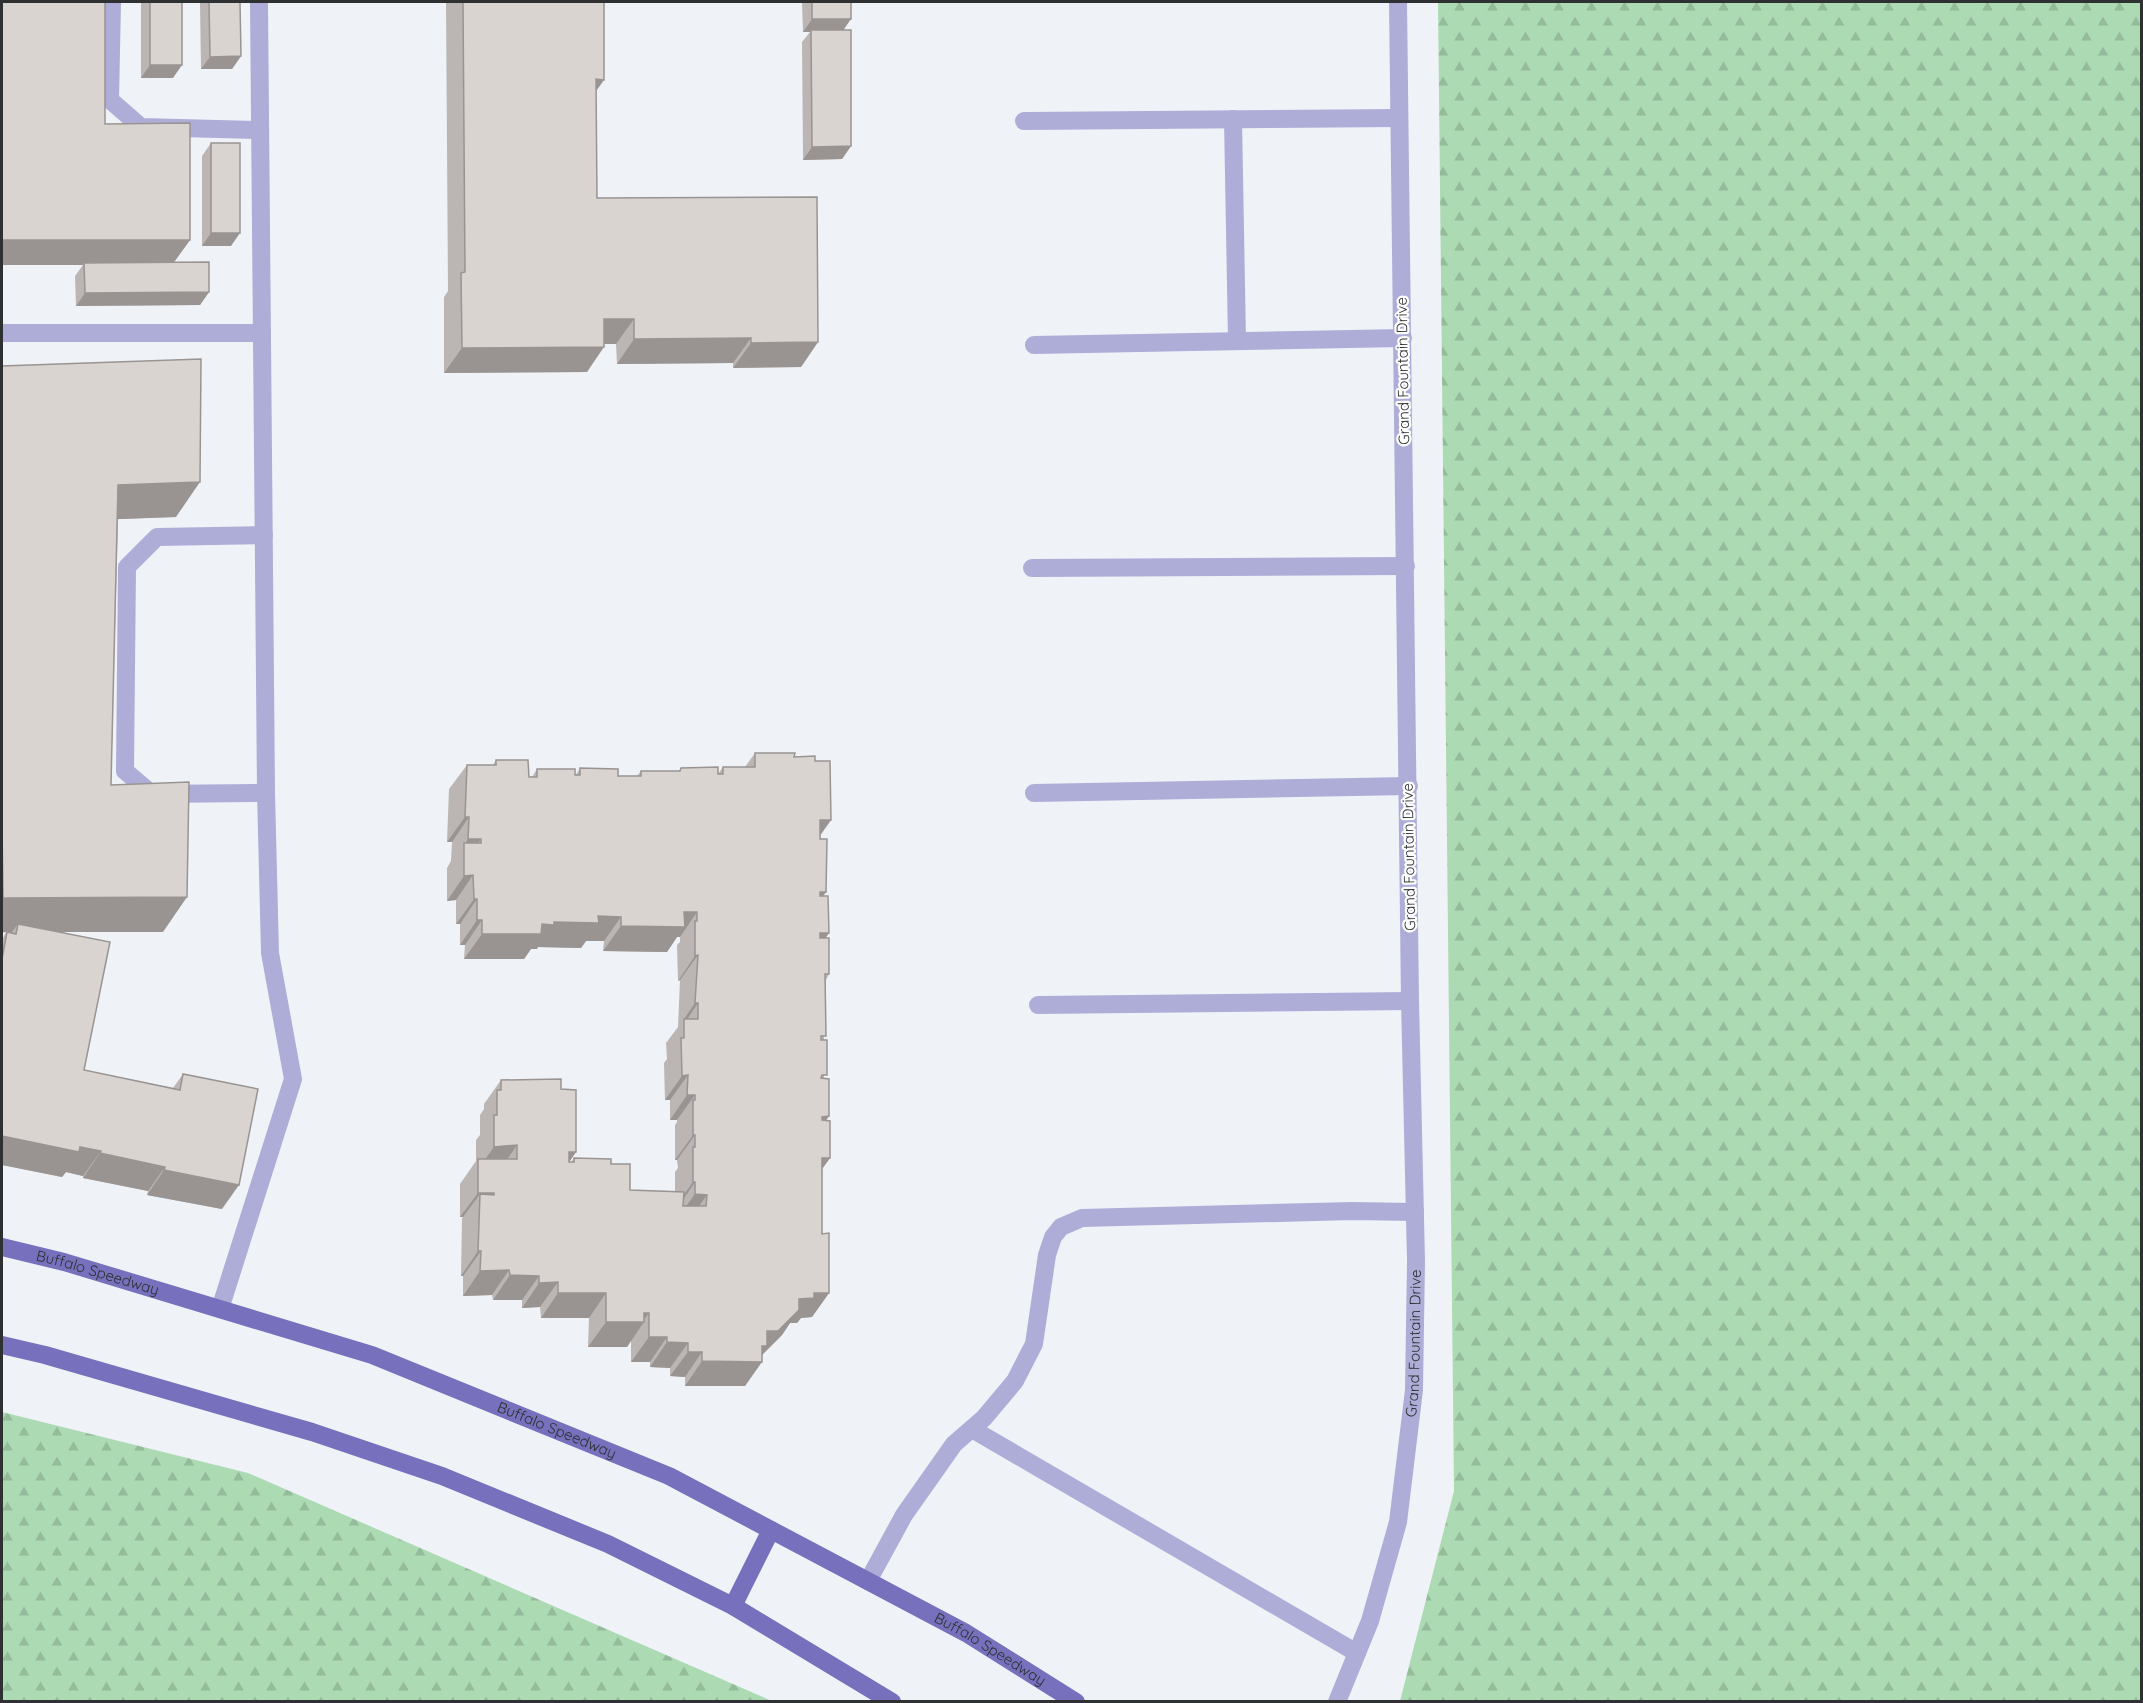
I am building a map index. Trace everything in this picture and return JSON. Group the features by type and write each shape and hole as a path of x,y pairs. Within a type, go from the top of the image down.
{"main road":[{"name":"Buffalo Speedway","path":"2,1247 64,1262 383,1360 669,1476 966,1633 1076,1701"},
{"path":"2,1345 45,1354 312,1432 442,1476 608,1544 734,1606 892,1701"},
{"path":"734,1606 771,1530"}],"street":[{"path":"112,2 110,100 125,113 141,126 260,130"},
{"path":"220,1309 292,1079 270,953 266,793 259,2"},
{"name":"Grand Fountain Drive","path":"1337,1701 1370,1622 1398,1521 1414,1390 1415,1212 1410,1001 1398,2"},
{"path":"1024,121 1399,118"},
{"path":"1233,119 1237,341"},
{"path":"2,333 262,333"},
{"path":"1034,345 1403,338"},
{"path":"264,535 157,537 128,567 124,771 152,794 266,793"},
{"path":"1032,568 1406,566"},
{"path":"1034,792 1409,786"},
{"path":"1038,1005 1410,1001"},
{"path":"868,1581 904,1515 954,1444 972,1429 1015,1381 1034,1344 1047,1255 1053,1238 1062,1227 1082,1218 1352,1211 1415,1212"},
{"path":"972,1429 1358,1653"}],"green space":[{"path":"1438,2 2141,2 2141,1701 1400,1701 1454,1491"},
{"path":"2,1412 248,1473 772,1701 2,1701"}],"building":[{"path":"2,2 105,2 105,124 190,123 190,240 2,240"},
{"path":"150,2 182,2 182,65 150,65"},
{"path":"209,2 240,2 241,56 210,57"},
{"path":"463,2 604,2 604,80 596,79 597,198 817,197 818,342 751,343 751,338 634,339 634,319 604,319 604,347 462,348 461,273 465,272"},
{"path":"812,2 851,2 851,19 812,19"},
{"path":"811,30 851,30 851,146 812,147"},
{"path":"211,143 240,143 240,233 211,233"},
{"path":"209,262 209,292 85,293 84,263"},
{"path":"201,359 200,482 118,485 111,785 189,782 187,897 3,898 2,366"},
{"path":"755,753 795,753 794,757 815,756 815,761 830,761 831,820 820,820 820,839 827,839 826,892 820,892 820,896 828,896 829,933 820,933 820,938 829,938 829,974 825,974 826,1036 821,1036 821,1040 827,1040 827,1075 822,1075 821,1078 829,1079 829,1116 822,1117 822,1120 830,1121 830,1158 822,1158 822,1234 829,1233 829,1293 814,1293 814,1298 799,1299 799,1310 778,1331 767,1331 767,1346 762,1346 762,1362 702,1361 702,1352 688,1352 688,1343 667,1342 667,1337 649,1337 649,1313 644,1313 644,1322 606,1322 606,1293 558,1293 558,1282 539,1283 539,1276 510,1275 509,1270 480,1271 481,1251 478,1251 480,1194 494,1195 494,1193 478,1193 478,1159 517,1159 517,1145 494,1147 494,1115 497,1115 497,1090 501,1090 501,1080 561,1079 561,1089 576,1090 576,1152 569,1152 569,1162 574,1162 574,1158 611,1159 611,1164 630,1164 630,1190 684,1192 683,1206 706,1206 707,1195 695,1194 693,1100 695,1100 695,1095 687,1095 688,1075 682,1076 681,1038 684,1038 684,1019 698,1019 698,1003 695,1003 698,955 695,956 697,912 684,912 685,927 621,926 621,917 598,916 599,923 542,924 541,934 482,934 482,920 477,920 477,899 474,899 473,875 464,876 464,843 481,843 481,839 468,839 469,817 465,817 467,765 496,765 496,760 528,760 529,777 537,777 537,769 575,769 575,775 580,775 580,768 618,769 618,776 641,776 641,771 680,771 681,768 718,767 718,774 723,774 723,767 755,767"},
{"path":"18,924 110,942 84,1070 180,1090 183,1074 258,1089 239,1185 164,1170 165,1167 100,1153 101,1151 80,1147 79,1152 2,1136 2,959 7,932 16,934"}]}
